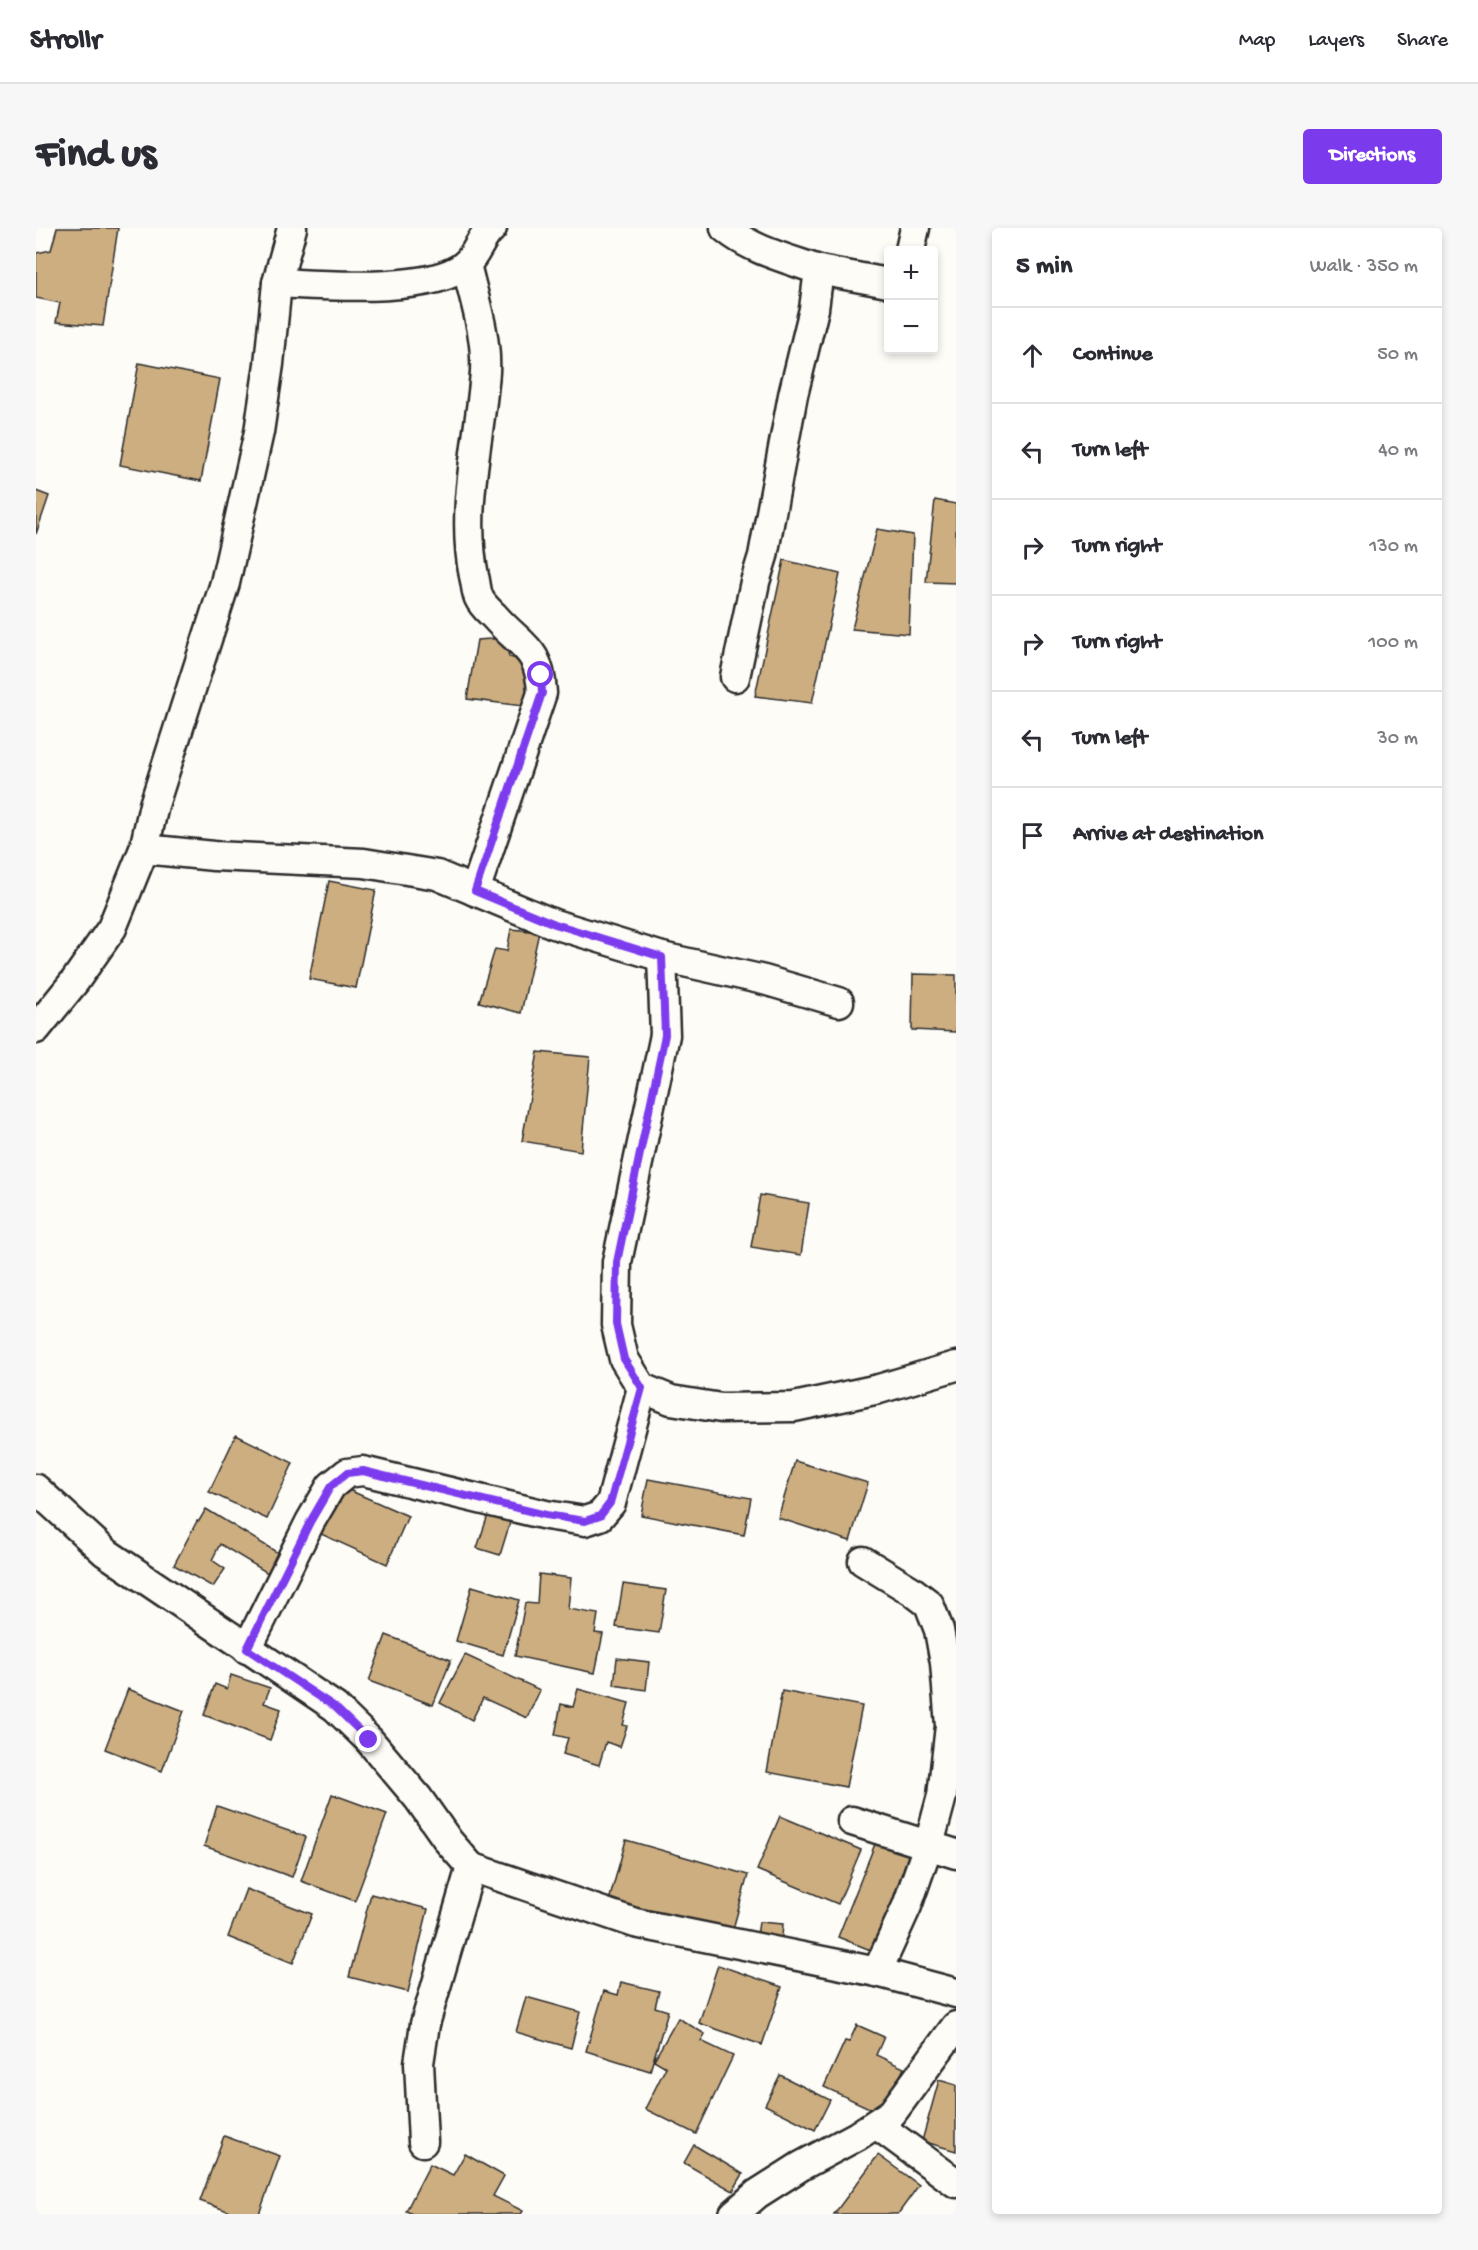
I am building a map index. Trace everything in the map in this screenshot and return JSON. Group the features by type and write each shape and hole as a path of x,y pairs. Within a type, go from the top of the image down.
{"street":[{"path":"36,1029 75,981 112,928 144,849 154,805 225,583 259,432 278,283 292,228"},
{"path":"278,283 362,287 413,282 449,275 466,264 478,249 486,233 492,228"},
{"path":"725,228 734,236 764,250 819,270 850,278 884,282"},
{"path":"911,246 915,228"},
{"path":"466,264 482,331 485,369 469,500 470,557 479,599 506,630 527,646 535,658 541,675 542,693 475,891"},
{"path":"735,677 755,582 763,556 793,395 814,309 819,270"},
{"path":"144,849 214,856 364,863 437,875 555,924 662,957 764,980 839,1002"},
{"path":"662,957 665,1035 617,1262 616,1324 624,1359 642,1388 671,1400 721,1408 794,1407 879,1389 956,1366"},
{"path":"247,1649 310,1522 331,1486 347,1473 363,1471 546,1515 585,1521 600,1516 610,1503 642,1388"},
{"path":"36,1488 105,1552 335,1707 369,1740 418,1798 449,1842 471,1868 635,1923 877,1972 956,1993"},
{"path":"863,1561 929,1604 939,1630 945,1663 950,1726 942,1796 907,1906 877,1972"},
{"path":"852,1821 956,1854"},
{"path":"423,2142 419,2063 425,2024 471,1868"},
{"path":"734,2214 757,2194 892,2113 956,2026"},
{"path":"876,2124 956,2182"}],"building":[{"path":"57,228 118,228 103,326 56,322 60,303 36,298 36,253 51,250"},
{"path":"139,363 220,379 201,481 120,465"},
{"path":"36,491 49,496 36,534"},
{"path":"935,500 956,504 956,583 926,582"},
{"path":"877,529 913,535 909,634 852,629"},
{"path":"784,560 840,574 812,703 755,696"},
{"path":"505,638 509,657 534,664 531,707 467,699 477,640"},
{"path":"329,881 376,890 356,988 309,979"},
{"path":"511,929 539,932 521,1013 479,1002 495,949 507,951"},
{"path":"913,974 956,975 956,1032 912,1030"},
{"path":"538,1052 590,1057 581,1151 522,1141"},
{"path":"760,1195 809,1203 801,1255 751,1247"},
{"path":"236,1435 293,1463 267,1519 209,1492"},
{"path":"795,1461 868,1483 850,1541 778,1518"},
{"path":"648,1479 751,1498 744,1535 641,1515"},
{"path":"342,1487 408,1516 387,1564 321,1534"},
{"path":"206,1509 283,1556 271,1575 220,1544 212,1560 225,1569 213,1587 174,1565 197,1521"},
{"path":"490,1509 512,1516 500,1555 477,1548"},
{"path":"539,1574 571,1578 568,1609 598,1614 595,1633 603,1634 595,1673 515,1656 525,1603 537,1604"},
{"path":"623,1584 666,1590 659,1633 616,1627"},
{"path":"472,1586 519,1600 503,1655 456,1641"},
{"path":"386,1635 451,1660 433,1705 369,1681"},
{"path":"465,1655 540,1690 527,1718 483,1698 472,1720 440,1703"},
{"path":"617,1658 649,1662 646,1690 614,1685"},
{"path":"231,1675 270,1688 264,1703 281,1709 270,1740 204,1715 215,1684 227,1689"},
{"path":"128,1689 184,1711 162,1771 105,1749"},
{"path":"578,1689 629,1703 623,1725 627,1726 620,1747 606,1742 599,1765 563,1754 568,1738 555,1735 561,1704 573,1707"},
{"path":"782,1691 862,1706 846,1787 767,1772"},
{"path":"332,1794 387,1814 355,1901 301,1881"},
{"path":"217,1806 306,1837 292,1877 204,1846"},
{"path":"780,1816 861,1850 838,1904 757,1870"},
{"path":"877,1839 913,1853 873,1951 838,1937"},
{"path":"626,1840 748,1875 731,1936 609,1901"},
{"path":"246,1889 312,1914 293,1963 228,1937"},
{"path":"371,1894 428,1909 408,1992 349,1977"},
{"path":"759,1922 783,1924 782,1937 757,1936"},
{"path":"718,1965 782,1987 762,2045 699,2023"},
{"path":"621,1982 659,1991 655,2007 668,2011 650,2071 586,2051 604,1991 618,1995"},
{"path":"526,1997 580,2012 571,2048 516,2032"},
{"path":"678,2018 705,2034 701,2041 733,2056 696,2134 645,2109 666,2067 654,2060"},
{"path":"857,2025 884,2037 876,2055 904,2068 882,2114 824,2087 845,2041 849,2042"},
{"path":"780,2075 830,2100 815,2130 765,2105"},
{"path":"939,2080 956,2085 956,2151 922,2141"},
{"path":"224,2136 280,2156 259,2214 236,2214 200,2201"},
{"path":"694,2145 743,2174 733,2191 684,2163"},
{"path":"465,2154 504,2176 493,2196 523,2211 521,2214 412,2214 406,2211 430,2164 453,2175"},
{"path":"878,2155 919,2185 898,2214 834,2214"}],"route":[{"path":"369,1740 335,1707 247,1649 310,1522 331,1486 347,1473 363,1471 546,1515 585,1521 600,1516 610,1503 642,1388 624,1359 616,1324 617,1262 665,1035 662,957 555,924 475,891 542,693 541,675"}]}
